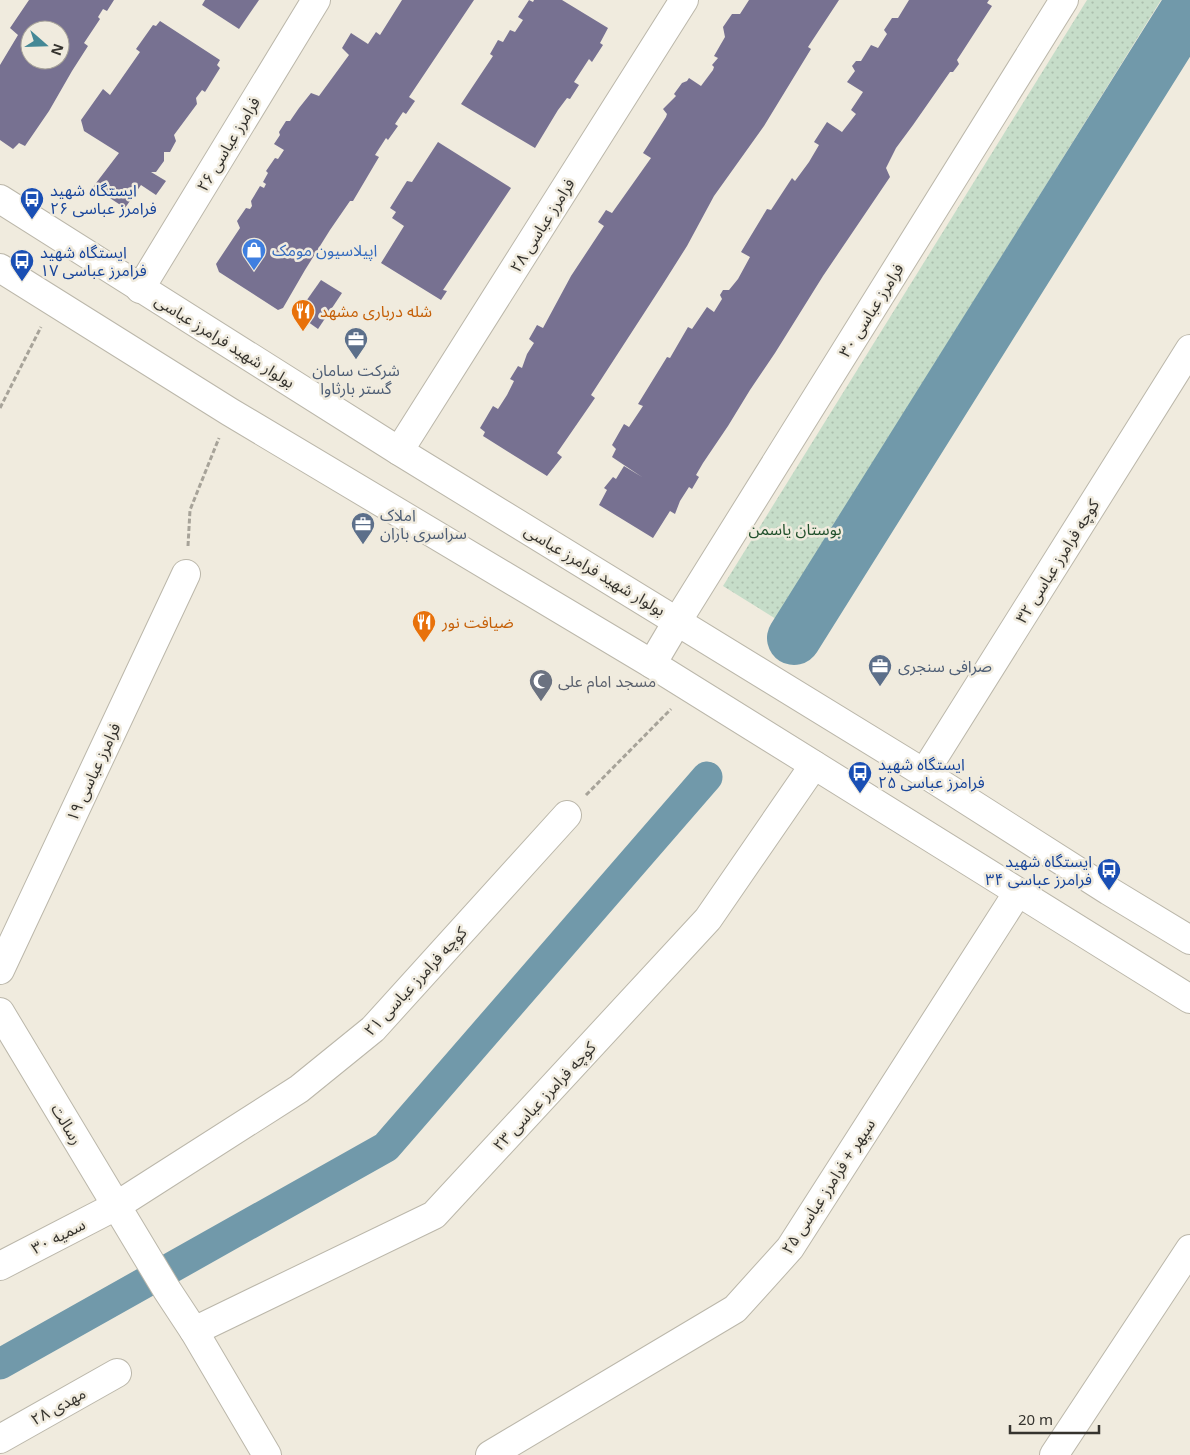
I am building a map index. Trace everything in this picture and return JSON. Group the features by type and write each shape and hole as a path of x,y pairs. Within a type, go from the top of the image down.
{"street":[{"name":"فرامرز عباسی ۲۶","path":"140,289 316,0"},
{"name":"فرامرز عباسی ۲۸","path":"400,450 684,0"},
{"name":"فرامرز عباسی ۳۰","path":"652,664 1064,0"},
{"name":"بولوار شهید فرامرز عباسی","path":"0,200 140,289 924,773 1100,886 1190,940"},
{"path":"0,268 230,412 652,664 1190,999"},
{"name":"کوچه فرامرز عباسی ۳۲","path":"924,773 1190,349"},
{"name":"فرامرز عباسی ۱۹","path":"0,970 186,574"},
{"name":"کوچه فرامرز عباسی ۲۳","path":"194,1332 434,1215 708,919 814,765"},
{"name":"کوچه فرامرز عباسی ۲۱","path":"116,1206 299,1089 373,1029 567,815"},
{"name":"سپهر + فرامرز عباسی ۲۵","path":"490,1455 735,1309 790,1248 1018,892"},
{"name":"رسالت","path":"0,1012 134,1236 194,1332"},
{"name":"سمیه ۳۰","path":"0,1266 116,1206"},
{"path":"1054,1455 1190,1249"},
{"path":"194,1332 267,1455"},
{"name":"مهدی ۲۸","path":"0,1439 117,1373"}],"path":[{"path":"0,408 54,302"},
{"path":"186,574 190,510 230,412"},
{"path":"567,815 691,688"}],"green space":[{"name":"بوستان یاسمن","path":"1087,0 1161,0 776,619 723,586"}],"building":[{"path":"29,0 114,0 107,11 103,9 98,17 100,19 84,43 88,46 49,111 25,146 19,143 13,149 0,140 0,65 18,35 10,28"},
{"path":"205,0 259,0 239,29 202,5"},
{"path":"402,0 474,0 409,97 415,101 406,114 403,112 395,124 398,126 388,140 386,138 375,155 379,157 353,201 350,201 330,230 283,308 278,310 219,272 216,264 240,228 237,221 246,208 250,209 252,206 251,201 260,186 264,188 266,184 263,182 268,173 266,171 275,158 278,159 284,150 274,144 286,121 290,121 311,93 319,96 349,55 342,48 351,33 368,44 376,32 380,35"},
{"path":"529,0 533,2 534,0 562,0 608,28 600,43 603,45 592,62 589,59 574,82 579,85 570,99 567,98 558,110 535,148 461,104 493,56 490,54 498,40 503,42 510,30 515,32 523,20 518,17"},
{"path":"749,0 839,0 808,47 811,49 764,126 714,196 687,246 591,395 595,398 557,453 562,457 547,476 483,436 485,432 480,428 493,406 498,409 507,395 514,381 510,379 518,366 522,368 527,354 534,343 529,339 537,325 543,328 571,276 604,226 598,222 606,210 612,213 651,158 643,153 666,117 667,114 663,109 676,96 674,94 682,83 689,78 701,86 713,70 714,67 712,65 718,58 714,56 725,37 723,27 732,14 740,14"},
{"path":"909,0 989,0 987,3 992,6 957,60 959,64 953,72 950,72 896,148 886,168 890,177 823,276 703,463 696,475 699,477 692,489 689,487 680,501 675,514 670,511 653,538 599,505 607,490 604,488 613,477 616,479 624,466 642,477 612,457 616,449 612,445 624,424 629,427 643,406 638,404 667,357 670,358 688,327 692,329 707,307 714,312 722,299 720,295 723,290 729,290 738,279 750,257 741,252 767,209 771,210 792,178 795,181 809,162 819,145 814,142 827,122 842,132 856,114 851,110 863,92 847,82 855,71 852,66 856,61 861,61 871,45 878,48 887,34 884,30 892,18 898,18"},
{"path":"160,21 220,60 217,65 220,68 205,92 202,90 196,98 197,104 174,135 176,141 170,152 164,152 164,161 156,172 151,172 166,181 156,195 141,185 125,208 93,187 119,153 84,131 81,120 103,89 110,95 140,52 136,49 153,25 156,26"},
{"path":"438,142 511,188 443,290 447,291 441,300 381,263 404,226 392,218 396,212 390,208 407,181 412,182"},
{"path":"321,280 342,293 318,329 297,314"}],"waterway":[{"path":"794,638 1190,6"},
{"path":"0,1364 386,1147 707,777"}],"place":[{"name":"ایستگاه شهید فرامرز عباسی ۲۶","path":"32,220"},
{"name":"اپیلاسیون مومک","path":"254,271"},
{"name":"ایستگاه شهید فرامرز عباسی ۱۷","path":"22,282"},
{"name":"شله درباری مشهد","path":"303,332"},
{"name":"شرکت سامان گستر بارثاوا","path":"356,360"},
{"name":"املاک سراسری باران","path":"363,545"},
{"name":"ضیافت نور","path":"424,643"},
{"name":"صرافی سنجری","path":"880,687"},
{"name":"مسجد امام علی","path":"541,702"},
{"name":"ایستگاه شهید فرامرز عباسی ۲۵","path":"860,794"},
{"name":"ایستگاه شهید فرامرز عباسی ۳۴","path":"1109,891"}]}
